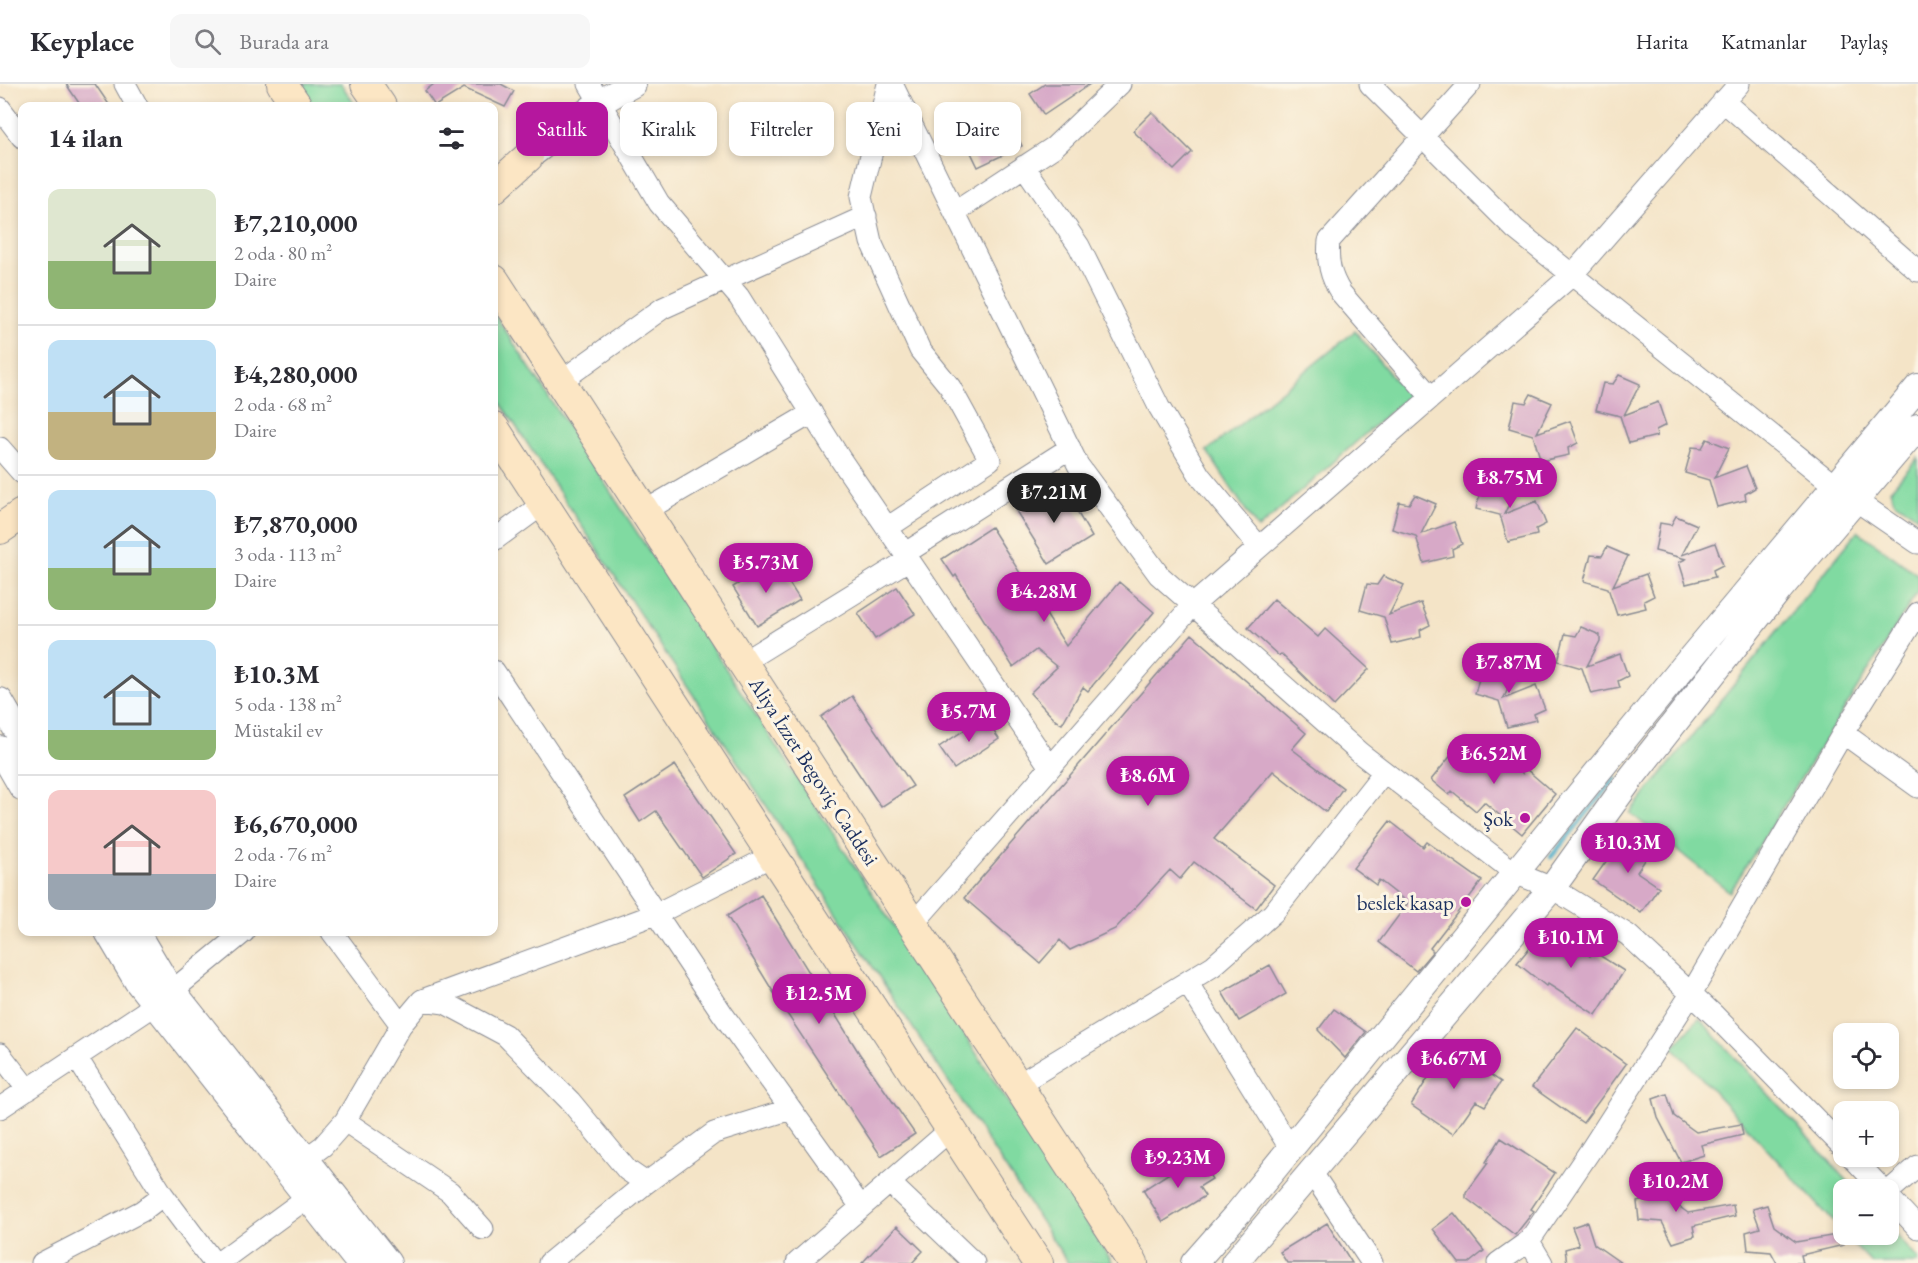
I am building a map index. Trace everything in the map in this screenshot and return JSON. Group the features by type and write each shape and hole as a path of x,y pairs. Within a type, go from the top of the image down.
{"main road":[{"path":"282,84 294,102"},
{"path":"366,84 378,102"},
{"path":"498,165 528,157"},
{"path":"498,184 528,157"},
{"name":"Aliya İzzet Begoviç Caddesi","path":"498,286 1133,1263"},
{"path":"498,434 1038,1263"},
{"path":"0,530 18,517"}],"street":[{"path":"125,84 135,102"},
{"path":"528,157 594,93 633,84"},
{"path":"890,84 1078,465 1159,575 1384,772 1515,873 1552,888 1628,935 1691,994 1833,1137"},
{"path":"887,528 990,460 950,387 920,350 871,242 861,197 890,84"},
{"path":"955,212 1053,147 1119,84"},
{"path":"1370,84 1425,136 1515,229 1845,493 1918,543"},
{"path":"1431,396 1341,293 1331,273 1329,241 1470,84"},
{"path":"913,924 1193,605 1572,275 1739,84"},
{"path":"594,93 659,203 739,297 906,557 1050,767"},
{"path":"1723,101 1918,272"},
{"path":"0,108 18,132"},
{"path":"1024,166 1079,246 1158,407 1200,476 1259,547"},
{"path":"561,381 663,308 866,216"},
{"path":"1234,1263 1310,1170 1552,888 1631,778 1779,590 1918,387"},
{"path":"645,511 812,413"},
{"path":"1194,1263 1683,666 1845,493 1918,427"},
{"path":"0,448 18,468"},
{"path":"743,662 1070,448"},
{"path":"498,537 543,504"},
{"path":"1498,1263 1529,1241 1691,994 1843,733 1918,613"},
{"path":"498,677 656,914 861,1207"},
{"path":"0,701 18,732"},
{"path":"1843,733 1918,787"},
{"path":"0,748 18,780"},
{"path":"1017,1085 1213,966 1273,913 1384,772"},
{"path":"297,1165 323,1146 345,1121 401,1025 422,1000 656,914 772,856"},
{"path":"110,936 136,981 164,998"},
{"path":"138,936 164,998 297,1165 316,1191 359,1263"},
{"path":"0,1108 164,998 239,936"},
{"path":"335,936 401,1025"},
{"path":"1187,982 1290,1148"},
{"path":"422,1000 445,1003 505,1035 570,1101 627,1170 646,1184"},
{"path":"0,1054 28,1090"},
{"path":"77,1058 163,1195 216,1263 316,1191"},
{"path":"549,1263 646,1184 714,1133 791,1109"},
{"path":"345,1121 450,1192 483,1228"},
{"path":"797,1263 950,1130"},
{"path":"1899,1184 1918,1166"},
{"path":"1861,1167 1873,1179"},
{"path":"1310,1170 1372,1263"},
{"path":"890,1183 974,1263"},
{"path":"316,1191 388,1263"},
{"path":"42,1263 142,1211 163,1195"},
{"path":"1899,1206 1918,1228"},
{"path":"1529,1241 1542,1263"}],"green space":[{"path":"289,84 341,84 353,102 301,102"},
{"path":"498,319 1113,1263 1068,1263 498,399"},
{"path":"1355,331 1408,396 1258,529 1207,451"},
{"path":"1918,458 1918,517 1894,501 1890,490"},
{"path":"1858,531 1918,575 1918,591 1730,892 1630,813"},
{"path":"1699,1018 1846,1179 1833,1179 1833,1221 1673,1047"},
{"path":"1899,1238 1918,1259 1918,1263 1872,1263 1855,1245 1899,1245"}],"building":[{"path":"66,84 95,84 107,102 78,102"},
{"path":"434,84 501,84 514,91 505,107 464,88 441,102 432,102 425,91"},
{"path":"1045,84 1090,84 1044,115 1030,94"},
{"path":"1152,112 1192,152 1174,170 1133,131"},
{"path":"973,156 1001,156 978,167"},
{"path":"1619,375 1640,384 1624,415 1658,402 1666,425 1656,430 1657,436 1629,443 1620,416 1596,410 1603,383 1613,384"},
{"path":"1531,394 1552,403 1537,433 1570,421 1578,443 1568,448 1569,455 1541,461 1533,435 1509,428 1515,401 1526,403"},
{"path":"1707,439 1729,448 1714,478 1746,466 1755,488 1745,494 1746,500 1717,507 1709,480 1685,473 1692,447 1702,448"},
{"path":"1498,474 1520,483 1504,514 1537,501 1546,524 1536,529 1537,535 1508,542 1500,515 1476,509 1483,482 1493,483"},
{"path":"1060,483 1092,537 1049,564 1016,511"},
{"path":"1415,495 1436,504 1421,534 1454,522 1462,544 1452,549 1453,556 1424,563 1416,536 1392,529 1399,502 1409,504"},
{"path":"1676,516 1697,525 1682,555 1715,543 1723,565 1713,570 1715,577 1686,584 1679,562 1686,559 1655,551 1660,523 1671,525"},
{"path":"991,527 1066,646 1119,582 1154,612 1088,691 1083,687 1062,724 1056,721 1030,693 1057,667 1036,650 1013,667 956,575 954,577 942,559"},
{"path":"1607,547 1628,556 1613,586 1646,574 1654,596 1644,601 1646,608 1617,615 1608,588 1584,581 1591,555 1602,556"},
{"path":"775,561 800,600 757,626 733,587"},
{"path":"1383,576 1404,585 1389,615 1421,603 1430,625 1420,630 1421,637 1392,644 1384,617 1360,610 1367,584 1377,585"},
{"path":"897,587 915,614 875,639 858,613"},
{"path":"1274,599 1318,637 1325,629 1369,669 1334,706 1281,654 1279,656 1248,628"},
{"path":"1581,627 1600,635 1600,641 1587,666 1620,654 1628,676 1618,681 1620,688 1591,694 1582,668 1558,661 1565,634 1576,636"},
{"path":"1192,634 1306,733 1292,749 1343,788 1326,812 1273,771 1214,839 1274,885 1256,909 1194,862 1180,879 1170,870 1115,929 1070,950 1060,940 1040,963 964,898"},
{"path":"1497,659 1519,668 1503,699 1536,686 1545,709 1534,714 1536,720 1507,727 1499,701 1475,694 1482,667 1492,668"},
{"path":"852,696 913,786 881,807 821,717"},
{"path":"984,717 999,739 954,769 939,747"},
{"path":"1466,737 1491,758 1497,752 1522,773 1519,763 1555,794 1522,834 1484,802 1476,811 1452,791 1449,795 1431,780"},
{"path":"675,765 736,854 702,877 656,811 640,822 625,798"},
{"path":"1390,821 1423,847 1427,842 1482,881 1430,948 1433,951 1416,971 1379,942 1408,903 1379,880 1376,885 1353,868"},
{"path":"1626,833 1651,851 1637,872 1659,887 1641,913 1593,880"},
{"path":"761,895 859,1053 915,1134 881,1156 780,1003 727,916"},
{"path":"1550,923 1590,956 1593,951 1624,971 1596,1015 1548,984 1546,986 1517,963"},
{"path":"1270,965 1286,994 1239,1021 1222,992"},
{"path":"1334,1009 1366,1032 1345,1058 1318,1030"},
{"path":"1577,1028 1626,1064 1583,1123 1532,1087"},
{"path":"1448,1046 1501,1082 1485,1106 1476,1101 1453,1134 1411,1105"},
{"path":"1667,1094 1674,1116 1696,1132 1741,1124 1743,1135 1701,1145 1704,1155 1681,1162 1658,1118 1653,1099"},
{"path":"1501,1138 1555,1173 1531,1209 1534,1211 1515,1235 1466,1198 1466,1193 1488,1163 1486,1162"},
{"path":"1197,1155 1212,1179 1199,1187 1205,1196 1163,1222 1143,1190"},
{"path":"1659,1175 1666,1197 1688,1213 1733,1205 1735,1216 1693,1226 1695,1236 1673,1243 1662,1222 1639,1220 1637,1202 1651,1198 1644,1180"},
{"path":"1767,1205 1774,1226 1796,1242 1833,1236 1833,1245 1844,1245 1801,1255 1803,1263 1777,1263 1771,1252 1748,1250 1746,1232 1760,1228 1753,1209"},
{"path":"1454,1213 1484,1251 1469,1263 1459,1263 1433,1229"},
{"path":"1587,1222 1594,1244 1621,1263 1567,1263 1565,1249 1579,1245 1572,1227"},
{"path":"1327,1223 1352,1263 1287,1263 1280,1252"},
{"path":"897,1226 923,1251 912,1263 862,1263"}],"waterway":[{"path":"1551,857 1615,779"}],"place":[{"name":"Şok","path":"1525,818"},
{"name":"beslek kasap","path":"1466,902"}]}
